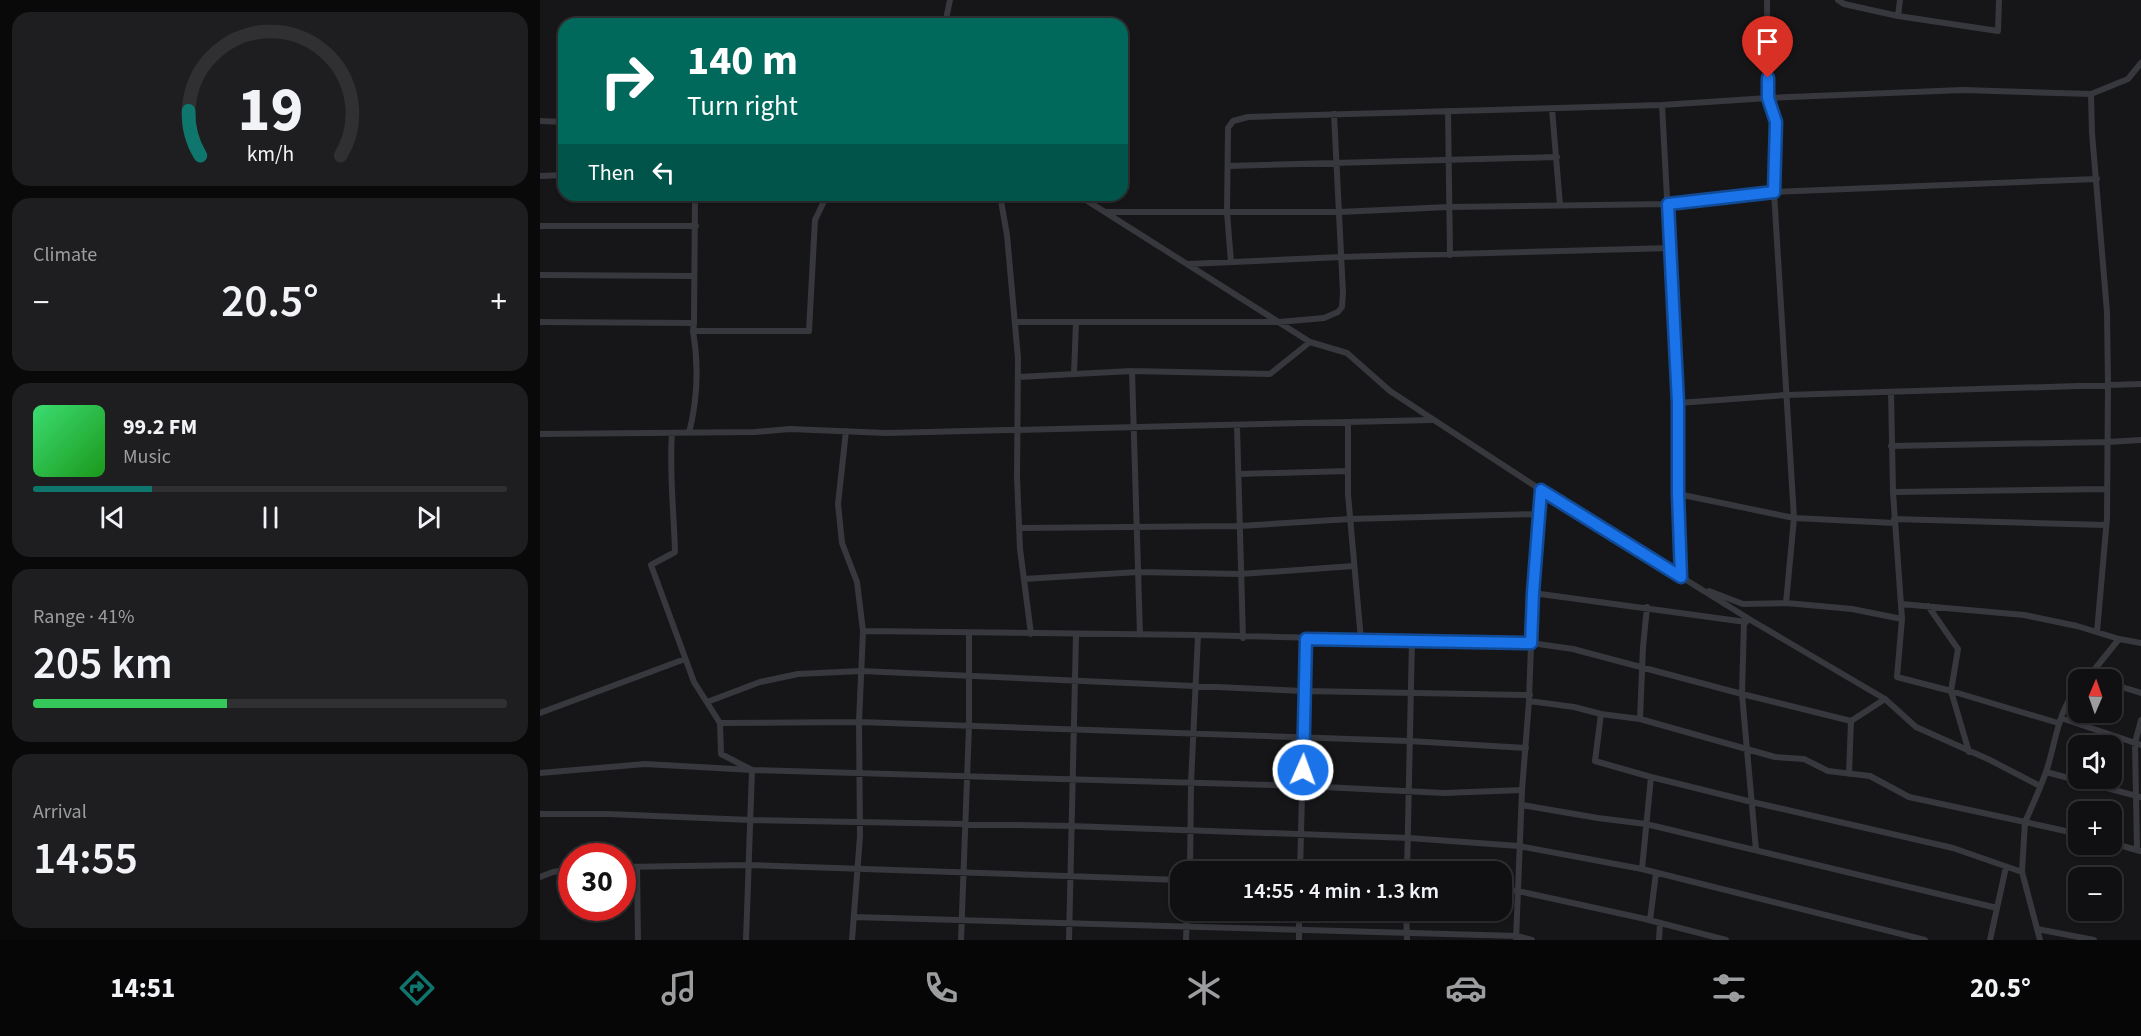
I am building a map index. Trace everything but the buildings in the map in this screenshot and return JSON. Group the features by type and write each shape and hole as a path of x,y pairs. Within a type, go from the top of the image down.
{"street":[{"path":"946,18 950,0"},
{"path":"1767,0 1768,98 1776,122 1774,192 1794,518 1786,603"},
{"path":"1838,0 1844,4 1898,16 1998,31 1999,0"},
{"path":"1898,16 1900,0"},
{"path":"1231,262 1227,212 1228,128 1233,121 1248,117 1662,105 1963,90 2091,94 2128,79 2141,63"},
{"path":"2091,94 2092,133 2107,312 2108,385 2106,525 2097,632"},
{"path":"1662,105 1678,403 1681,577"},
{"path":"1551,109 1560,205"},
{"path":"1448,111 1450,255"},
{"path":"1015,322 1279,322 1324,318 1338,312 1342,307 1342,293 1334,114"},
{"path":"540,121 558,122"},
{"path":"1228,166 1557,157"},
{"path":"540,176 558,175"},
{"path":"1106,212 1339,212 1449,207 1668,204 1774,192 2097,179"},
{"path":"689,433 697,399 698,381 693,327 695,201"},
{"path":"540,322 809,331 814,219 824,201"},
{"path":"1001,201 1007,235 1015,322 1018,377 1019,528 1031,634"},
{"path":"1088,201 1310,342 1347,353 1390,391 1434,420 1681,577 1885,699 1916,727 2040,786"},
{"path":"540,226 696,226"},
{"path":"1188,264 1341,257 1671,248"},
{"path":"540,275 693,276"},
{"path":"1074,374 1076,322"},
{"path":"1018,377 1132,371 1270,374 1310,342"},
{"path":"1132,371 1140,635"},
{"path":"1678,403 1786,395 2141,384"},
{"path":"1891,393 1894,521 1902,619 1897,677 2060,720 2138,744"},
{"path":"540,434 755,432 790,429 886,433 1434,420"},
{"path":"1348,423 1350,519 1361,640"},
{"path":"1237,426 1243,638"},
{"path":"846,431 838,504 842,543 857,582 863,631 859,722 861,821 852,940"},
{"path":"672,433 670,458 675,552 651,565 694,682 720,723 721,754 752,770"},
{"path":"1892,446 2141,440"},
{"path":"1239,474 1348,471"},
{"path":"1893,492 2107,489"},
{"path":"1517,938 1522,790 1541,490"},
{"path":"1678,494 1794,518 2106,525"},
{"path":"1019,528 1240,526 1350,519 1539,514"},
{"path":"1024,579 1138,572 1240,574 1354,566"},
{"path":"1695,585 1743,604 1786,603 1852,609 1902,619"},
{"path":"1533,593 1754,622"},
{"path":"1901,604 2024,615 2141,643"},
{"path":"1928,606 1958,649 1951,691 1969,752"},
{"path":"1640,719 1647,607"},
{"path":"1744,622 1742,694 1756,850"},
{"path":"863,631 1198,635 1243,638 1531,643 1573,649 1851,721 1885,699"},
{"path":"961,940 969,726 969,633"},
{"path":"1069,940 1072,730 1076,635"},
{"path":"1191,861 1191,783 1198,635"},
{"path":"1300,861 1306,639"},
{"path":"2094,669 2119,639"},
{"path":"1408,861 1412,640"},
{"path":"540,713 685,659"},
{"path":"707,702 760,682 798,674 861,671 1196,687 1410,692 1529,698 1601,714 1640,719 1775,757 1804,759 1828,771 1870,776 1909,796 2068,832"},
{"path":"2122,687 2141,693"},
{"path":"2040,940 2022,872 2025,822 2046,772 2060,720 2068,704"},
{"path":"1601,714 1595,761 1752,802 1953,848 2022,872"},
{"path":"2122,846 2139,851 2138,744 2141,720"},
{"path":"1849,774 1851,721"},
{"path":"720,723 859,722 1409,741 1526,748"},
{"path":"540,773 645,764 752,770 1303,786 1444,793 1522,790"},
{"path":"746,940 752,770"},
{"path":"2046,772 2138,796"},
{"path":"1642,869 1651,777"},
{"path":"1522,805 1646,824 1997,908"},
{"path":"540,814 1071,826 1409,838 1520,846 1642,869 1925,940"},
{"path":"638,940 636,867 749,865 1170,880"},
{"path":"1990,940 2006,867"},
{"path":"540,877 558,871"},
{"path":"1650,920 1656,873"},
{"path":"1512,891 1650,920 1726,940"},
{"path":"854,917 1069,922 1299,930 1407,937 1532,940"},
{"path":"1186,921 1186,940"},
{"path":"1299,921 1299,940"},
{"path":"1406,921 1407,937"},
{"path":"1659,940 1660,923"},
{"path":"2037,929 2094,940"}],"route":[{"path":"1303,770 1306,639 1531,643 1541,490 1681,577 1678,403 1668,204 1774,192 1776,122 1768,98 1768,78"}]}
